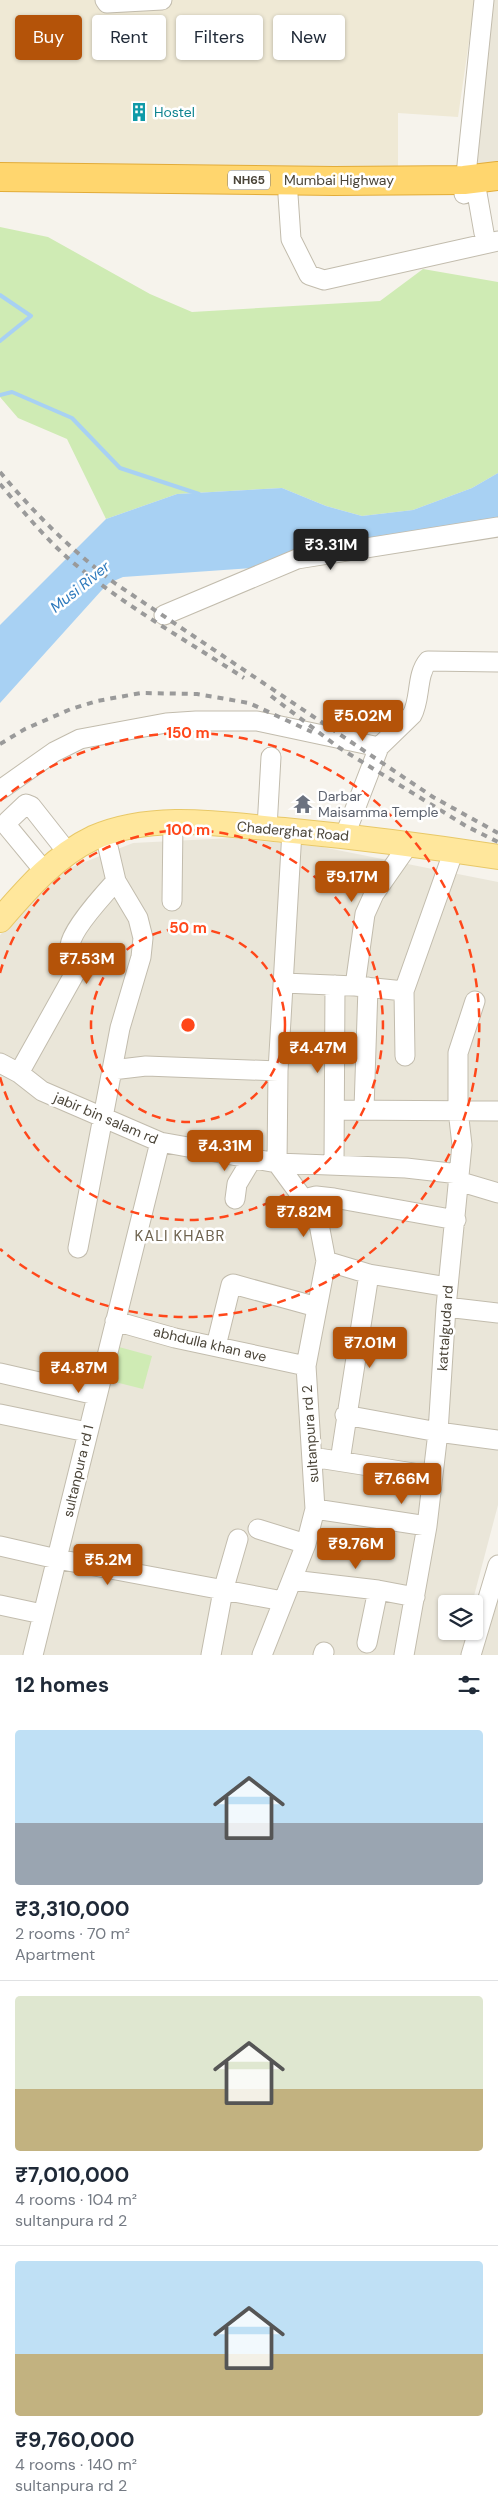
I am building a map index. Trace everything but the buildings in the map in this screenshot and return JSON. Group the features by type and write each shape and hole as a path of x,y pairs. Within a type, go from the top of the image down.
{"highway":[{"name":"Mumbai Highway","path":"0,191 288,196 476,189 498,176"},
{"name":"Mumbai Highway","path":"0,177 334,182 476,189"}],"main road":[{"name":"Chaderghat Road","path":"0,920 38,863 61,845 121,828 173,822 207,823 345,835 498,857"}],"street":[{"path":"105,0 107,3 162,0"},
{"path":"288,196 291,239 309,275 324,280 491,237 476,189 484,0"},
{"path":"164,615 297,559 498,527"},
{"path":"345,835 379,747 416,709 423,667 428,661 498,662"},
{"path":"0,790 54,752 80,739 166,723 257,721 379,747"},
{"path":"267,828 271,757"},
{"path":"38,863 7,826 8,821 26,804 31,806 61,845"},
{"path":"172,901 173,822"},
{"path":"277,1163 278,1071 292,831"},
{"path":"78,1248 120,1028 141,957 143,938 138,918 116,881 104,834"},
{"path":"364,1109 361,986 365,914 374,894 409,844"},
{"path":"405,1056 404,991 454,850"},
{"path":"6,1071 80,964 70,946 72,938 96,903 116,881"},
{"path":"284,982 361,986 404,991"},
{"path":"334,1165 335,985"},
{"name":"kattalguda rd","path":"404,1655 427,1526 438,1432 446,1307 462,1145 458,1110 458,1053 475,1001"},
{"path":"112,1070 146,1066 278,1071"},
{"name":"jabir bin salam rd","path":"6,1071 42,1091 160,1142 277,1163 406,1168 459,1177 498,1192"},
{"path":"335,1110 498,1111"},
{"name":"sultanpura rd 1","path":"33,1655 160,1142"},
{"path":"234,1199 237,1184 252,1159"},
{"name":"sultanpura rd 2","path":"262,1655 306,1544 316,1509 306,1366 326,1261 318,1219 277,1163"},
{"path":"304,1198 316,1196 334,1198 456,1220"},
{"path":"326,1261 369,1274 448,1287"},
{"path":"340,1461 345,1415 369,1274"},
{"path":"216,1346 231,1285 233,1284 317,1307"},
{"path":"446,1307 498,1313"},
{"name":"abhdulla khan ave","path":"116,1321 306,1366"},
{"path":"0,1373 96,1395"},
{"path":"0,1414 87,1432"},
{"path":"345,1415 438,1432 498,1440"},
{"path":"312,1457 432,1476"},
{"path":"316,1509 427,1526"},
{"path":"258,1530 306,1544"},
{"path":"211,1655 223,1591 238,1539"},
{"path":"0,1546 57,1559 283,1602"},
{"path":"471,1655 494,1593 498,1565"},
{"path":"292,1580 378,1590 415,1597"},
{"path":"367,1644 378,1590"},
{"path":"0,1605 42,1614"}],"shaded area":[{"path":"0,0 475,0 458,117 398,113 398,172 0,167"},
{"path":"492,0 498,0 498,169 471,172"},
{"path":"231,838 322,847 498,882 498,1505 474,1595 438,1595 438,1640 483,1640 483,1598 498,1602 498,1655 0,1655 0,935 62,871 133,843"}],"green space":[{"path":"0,227 48,237 150,294 192,312 380,301 423,269 498,282 498,473 472,488 413,510 362,516 326,506 282,488 177,494 106,519 67,439 18,418 0,397"},
{"path":"119,1347 152,1356 143,1389 111,1381"}],"water":[{"name":"Musi River","path":"498,473 498,527 420,547 339,562 123,577 109,583 0,703 0,625 106,519 177,494 282,488 326,506 362,516 413,510 472,488"}],"waterway":[{"path":"0,295 31,316 0,341"},
{"path":"0,395 12,392 72,418 120,468 199,494"}],"railway":[{"path":"0,472 55,531 116,584 433,797 498,833"},
{"path":"0,484 51,542 90,576 133,607 244,678"},
{"path":"0,744 25,729 71,709 97,701 141,693 197,694 249,703 312,732"},
{"path":"271,696 338,747 466,826 498,842"}],"place":[{"name":"Hostel","path":"139,112"},
{"name":"Darbar Maisamma Temple","path":"303,804"}],"district":[{"name":"KALI KHABR","path":"180,1236"}]}
